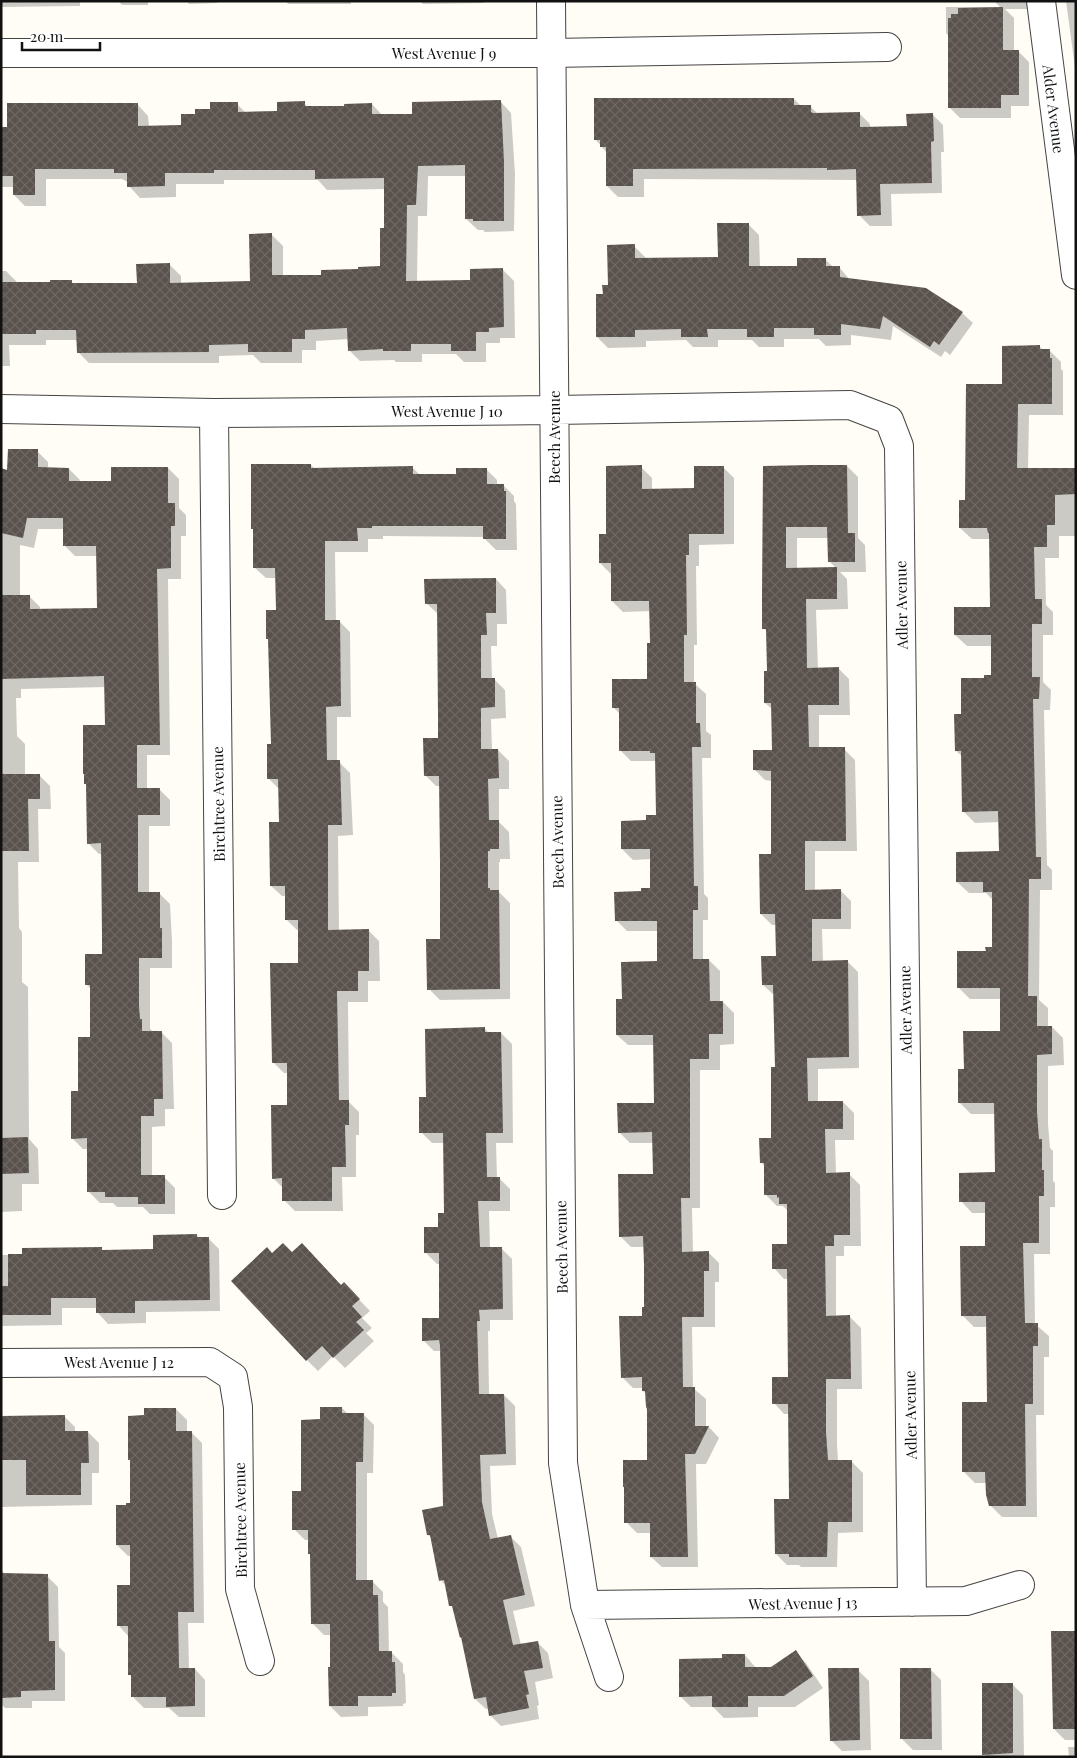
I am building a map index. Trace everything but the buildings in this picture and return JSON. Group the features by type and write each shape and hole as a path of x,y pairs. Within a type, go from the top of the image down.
{"street":[{"name":"Beech Avenue","path":"551,1 563,1463 585,1605 609,1677"},
{"name":"Alder Avenue","path":"1041,1 1067,134 1076,274"},
{"name":"West Avenue J 9","path":"1,53 552,53 887,47"},
{"name":"West Avenue J 10","path":"1,409 214,413 850,405 889,420"},
{"name":"Birchtree Avenue","path":"214,413 222,1195"},
{"name":"Adler Avenue","path":"889,420 899,446 912,1602"},
{"name":"West Avenue J 12","path":"1,1364 210,1362 233,1377"},
{"name":"Birchtree Avenue","path":"233,1377 238,1407 240,1589 260,1661"},
{"name":"West Avenue J 13","path":"585,1605 966,1601 1020,1585"}]}
